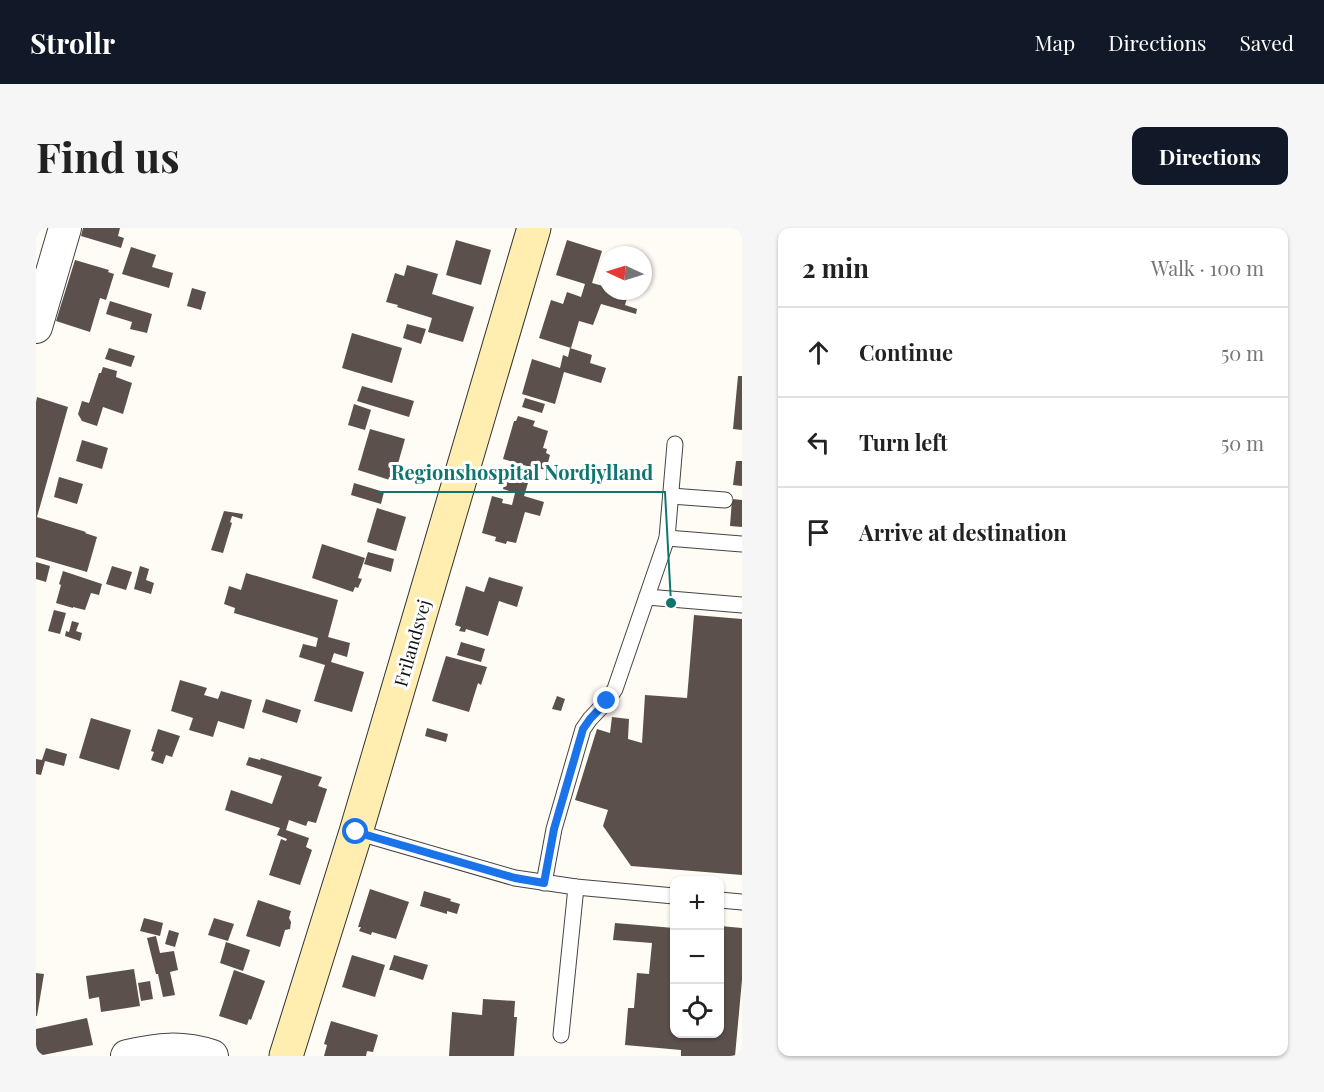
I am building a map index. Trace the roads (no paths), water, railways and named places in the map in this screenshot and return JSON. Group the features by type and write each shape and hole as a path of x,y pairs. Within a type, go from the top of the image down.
{"street":[{"path":"36,327 65,228"},
{"name":"Frilandsvej","path":"286,1056 356,832 534,228"},
{"path":"127,1056 172,1048 197,1051 212,1056"}],"lane":[{"path":"544,883 554,829 583,729 615,689 667,538 675,444"},
{"path":"671,496 725,500"},
{"path":"667,538 742,544"},
{"path":"647,597 742,605"},
{"path":"356,832 515,878 576,887 670,896"},
{"path":"561,1035 576,887"},
{"path":"724,900 742,902"}],"place":[{"name":"Regionshospital Nordjylland","path":"671,603"}]}
